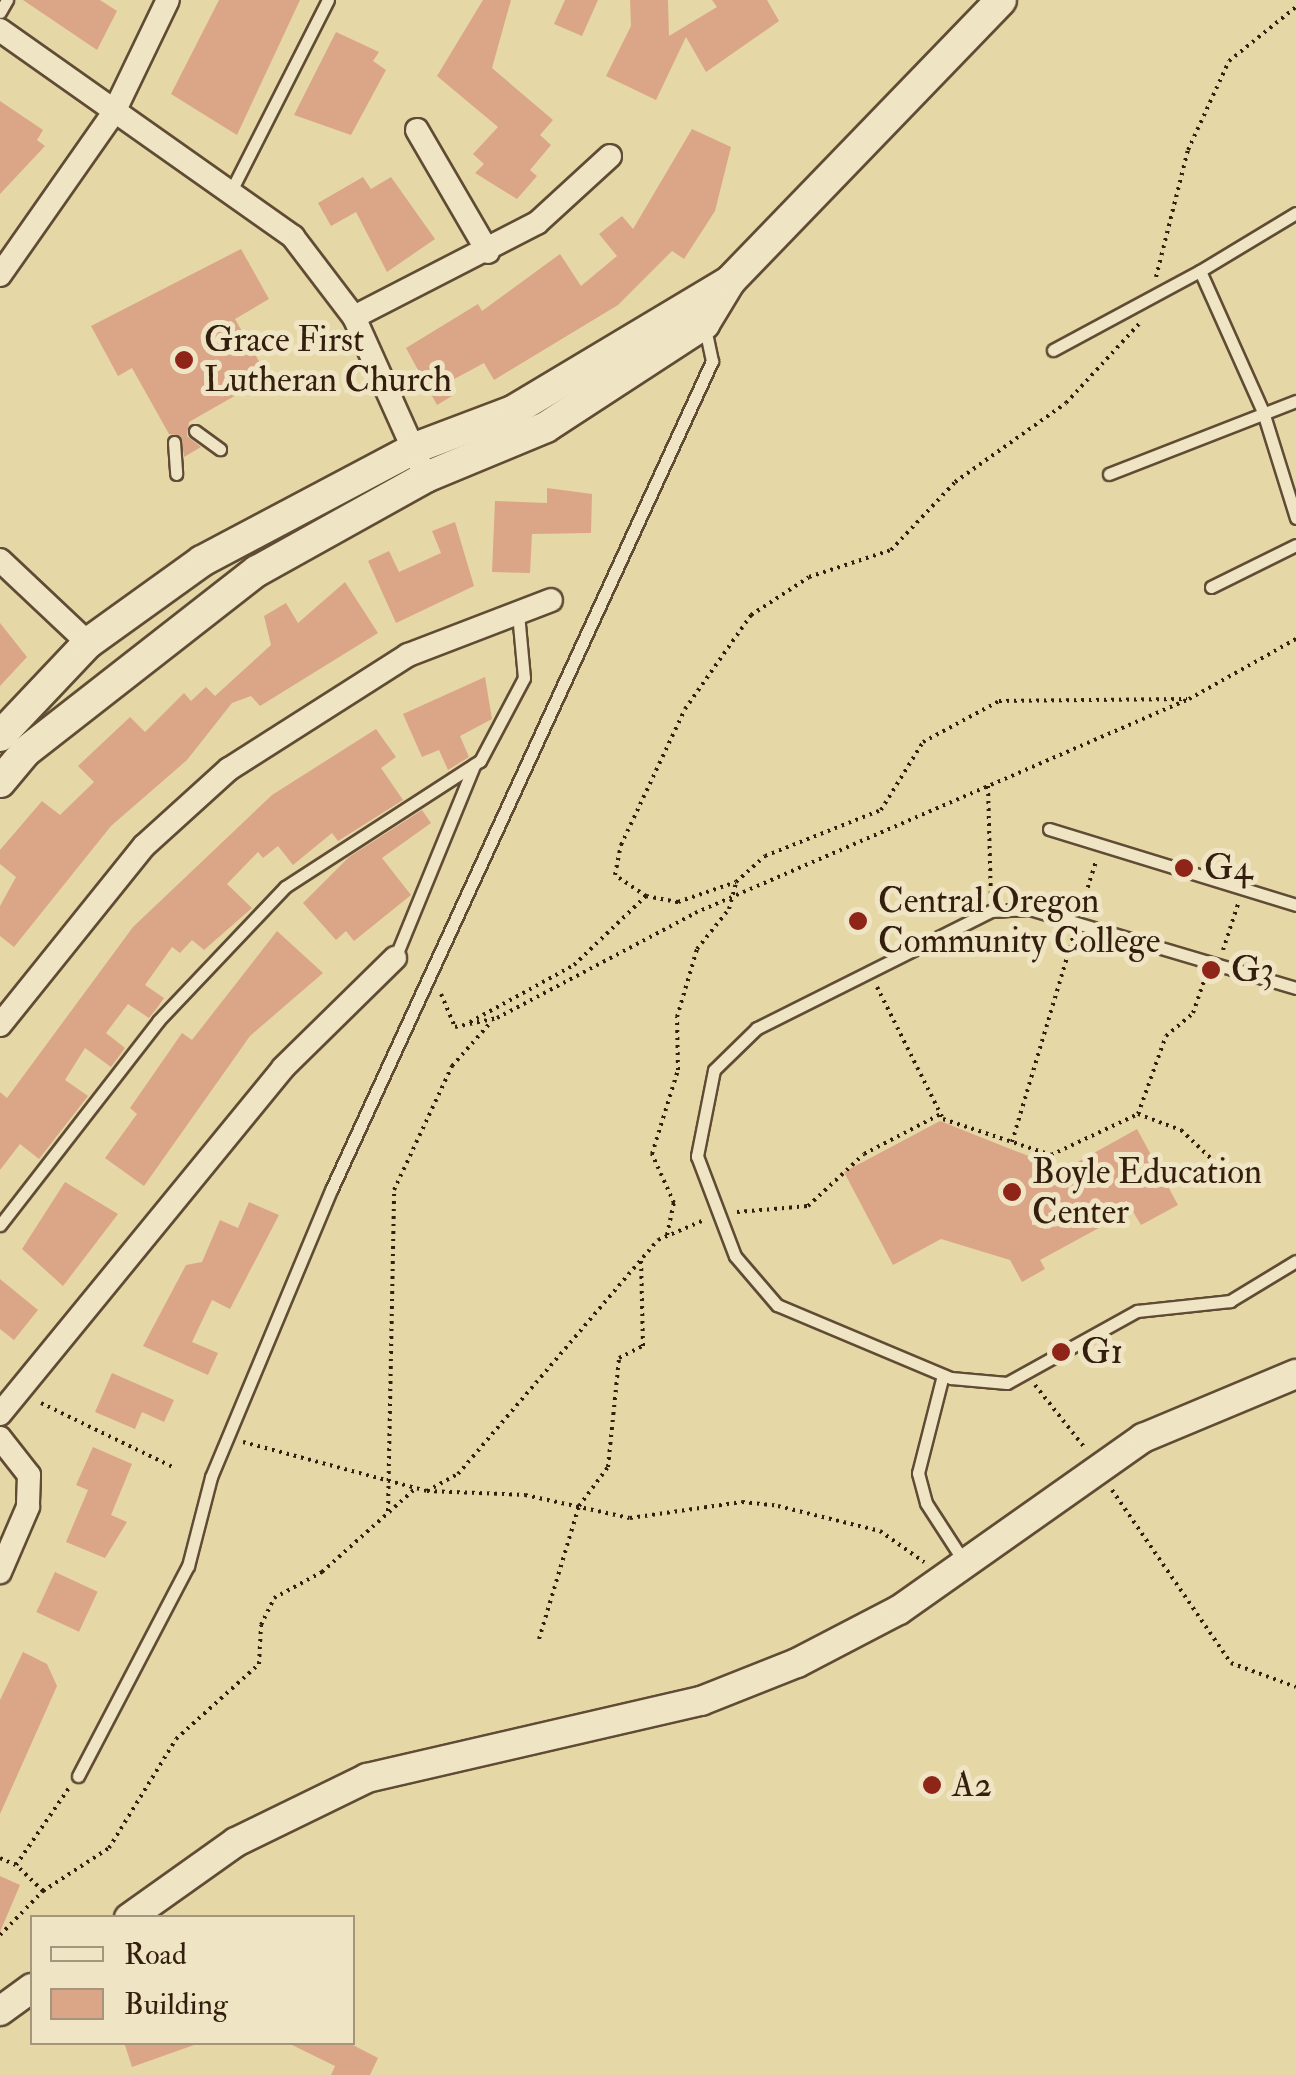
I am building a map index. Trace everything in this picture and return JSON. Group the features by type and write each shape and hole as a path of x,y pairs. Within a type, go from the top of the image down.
{"main road":[{"path":"0,782 191,618 328,526 426,477 546,427 704,324 730,281 1001,0"},
{"path":"0,736 88,643 202,561 414,448 513,410 730,281"}],"street":[{"path":"0,275 114,112 168,0"},
{"path":"0,30 114,112 232,189 293,237 354,317 426,477"},
{"path":"417,130 488,252"},
{"path":"354,317 488,252 564,204 610,156"},
{"path":"0,560 88,643"},
{"path":"0,1025 144,846 229,769 408,655 551,600"},
{"path":"0,1414 283,1068 395,958"},
{"path":"133,1915 236,1842 367,1778 701,1701 855,1634 955,1570 1097,1467 1206,1408 1296,1374"},
{"path":"0,1438 29,1475 28,1507 0,1572"},
{"path":"0,2010 30,1989"}],"lane":[{"path":"0,12 7,0"},
{"path":"232,189 328,0"},
{"path":"1053,350 1200,271 1296,213"},
{"path":"1200,271 1263,412 1296,518"},
{"path":"78,1776 188,1566 225,1442 712,361 704,324"},
{"path":"1109,474 1296,401"},
{"path":"194,431 220,450"},
{"path":"174,442 176,474"},
{"path":"1211,586 1296,544"},
{"path":"395,958 474,765 524,678 518,613"},
{"path":"0,1226 158,1021 285,887 474,765"},
{"path":"1049,829 1296,904"},
{"path":"1296,988 1077,922 991,911 868,968 757,1028 714,1070 696,1156 735,1256 777,1306 942,1375 988,1384 1026,1373 1137,1311 1230,1301 1296,1261"},
{"path":"942,1375 918,1473 926,1503 955,1570"}],"path":[{"path":"1190,699 999,701 923,742 881,810 765,856 736,882 678,902 646,896 615,875 620,844 685,710 751,614 809,577 891,550 956,482 1066,402 1139,324 1188,150 1229,61 1296,8"},
{"path":"434,977 455,1027 497,1018 736,896 1190,699 1296,639"},
{"path":"988,786 991,911"},
{"path":"1012,1142 1101,842"},
{"path":"667,1235 674,1202 652,1154 678,1070 678,1017 697,948 736,896 736,882"},
{"path":"868,968 940,1114 1051,1155 1138,1114 1166,1036 1194,1012 1243,888"},
{"path":"466,1025 574,965 646,896"},
{"path":"388,1510 396,1394 394,1190 452,1066 497,1018"},
{"path":"427,1491 458,1474 641,1259 667,1235 718,1214 808,1206 864,1154 940,1114"},
{"path":"1138,1114 1181,1130 1222,1169"},
{"path":"539,1639 578,1506 608,1468 619,1358 643,1346 641,1259"},
{"path":"1026,1373 1097,1467 1230,1663 1296,1687"},
{"path":"41,1404 173,1468"},
{"path":"225,1442 269,1443 296,1460 427,1491 578,1506 630,1518 778,1506 880,1531 955,1570"},
{"path":"0,1935 44,1891 109,1848 176,1739 260,1664 260,1625 274,1598 322,1572 416,1488"},
{"path":"16,1866 78,1776"},
{"path":"0,1858 16,1866 44,1891"}],"building":[{"path":"23,0 100,0 117,11 97,50"},
{"path":"219,0 300,0 237,135 171,94"},
{"path":"483,0 511,0 492,68 553,120 540,135 551,145 530,170 537,176 517,199 475,173 484,164 473,154 498,127 437,76"},
{"path":"565,0 598,0 582,36 554,24"},
{"path":"630,0 668,0 669,36 717,7 712,0 767,0 779,21 706,72 686,37 656,100 606,76 631,26"},
{"path":"336,32 379,52 373,61 386,70 351,135 294,115"},
{"path":"0,101 43,130 37,140 45,146 0,194"},
{"path":"692,129 731,147 715,211 684,259 672,251 618,305 494,380 484,363 445,384 452,396 437,405 406,348 478,304 482,311 560,254 581,286 617,256 599,234 622,216 633,229"},
{"path":"363,177 371,189 391,177 435,239 387,272 356,212 331,226 318,203"},
{"name":"Grace First Lutheran Church","path":"241,249 269,299 235,319 268,377 189,422 187,436 201,447 184,457 181,436 169,434 132,368 118,376 91,326"},
{"path":"547,488 592,494 591,533 532,534 530,573 492,572 495,501 547,503"},
{"path":"455,522 474,586 396,623 368,561 389,551 399,572 441,553 432,531"},
{"path":"345,582 378,633 260,706 251,696 232,703 187,760 111,826 14,947 0,936 0,906 16,877 0,864 0,850 42,801 60,815 94,782 78,766 130,717 145,732 184,693 191,701 206,687 215,696 271,645 264,616 286,603 298,623"},
{"path":"0,623 27,657 0,686"},
{"path":"485,677 492,719 460,736 469,757 448,770 439,750 422,757 403,714"},
{"path":"376,729 396,757 381,768 403,800 338,841 332,833 293,865 278,846 263,858 258,852 227,884 252,908 204,950 192,940 180,953 172,947 145,985 164,998 157,1008 149,1018 128,1004 106,1033 125,1048 111,1067 85,1048 65,1080 88,1096 39,1159 20,1144 0,1170 0,1092 7,1098 133,927 272,795"},
{"path":"422,810 431,823 382,858 411,895 354,941 346,931 336,940 303,903 349,857"},
{"path":"277,931 323,973 250,1036 144,1186 105,1158 137,1114 130,1108 182,1033 192,1040"},
{"name":"Boyle Education Center","path":"940,1121 1036,1159 1047,1179 1137,1129 1178,1205 1141,1225 1132,1210 1040,1260 1045,1269 1022,1282 1010,1260 941,1239 893,1265 844,1172"},
{"path":"65,1182 118,1214 63,1286 22,1249"},
{"path":"249,1202 279,1215 230,1309 212,1300 192,1342 218,1353 208,1375 143,1346 186,1265 202,1262 220,1220 238,1228"},
{"path":"0,1279 38,1310 14,1340 0,1329"},
{"path":"112,1373 174,1400 164,1422 142,1412 135,1429 95,1412"},
{"path":"93,1447 132,1464 111,1515 127,1522 105,1558 66,1542 88,1490 76,1485"},
{"path":"55,1572 98,1592 79,1632 36,1612"},
{"path":"23,1652 47,1664 57,1686 0,1814 0,1700"},
{"path":"0,1876 20,1885 0,1932"},
{"path":"125,2045 194,2045 132,2067"},
{"path":"292,2045 353,2045 378,2058 370,2075 331,2075 335,2066"}],"place":[{"name":"Grace First Lutheran Church","path":"184,360"},
{"name":"G4","path":"1184,868"},
{"name":"Central Oregon Community College","path":"858,921"},
{"name":"G3","path":"1211,970"},
{"name":"Boyle Education Center","path":"1012,1192"},
{"name":"G1","path":"1061,1352"},
{"name":"A2","path":"932,1785"}]}
